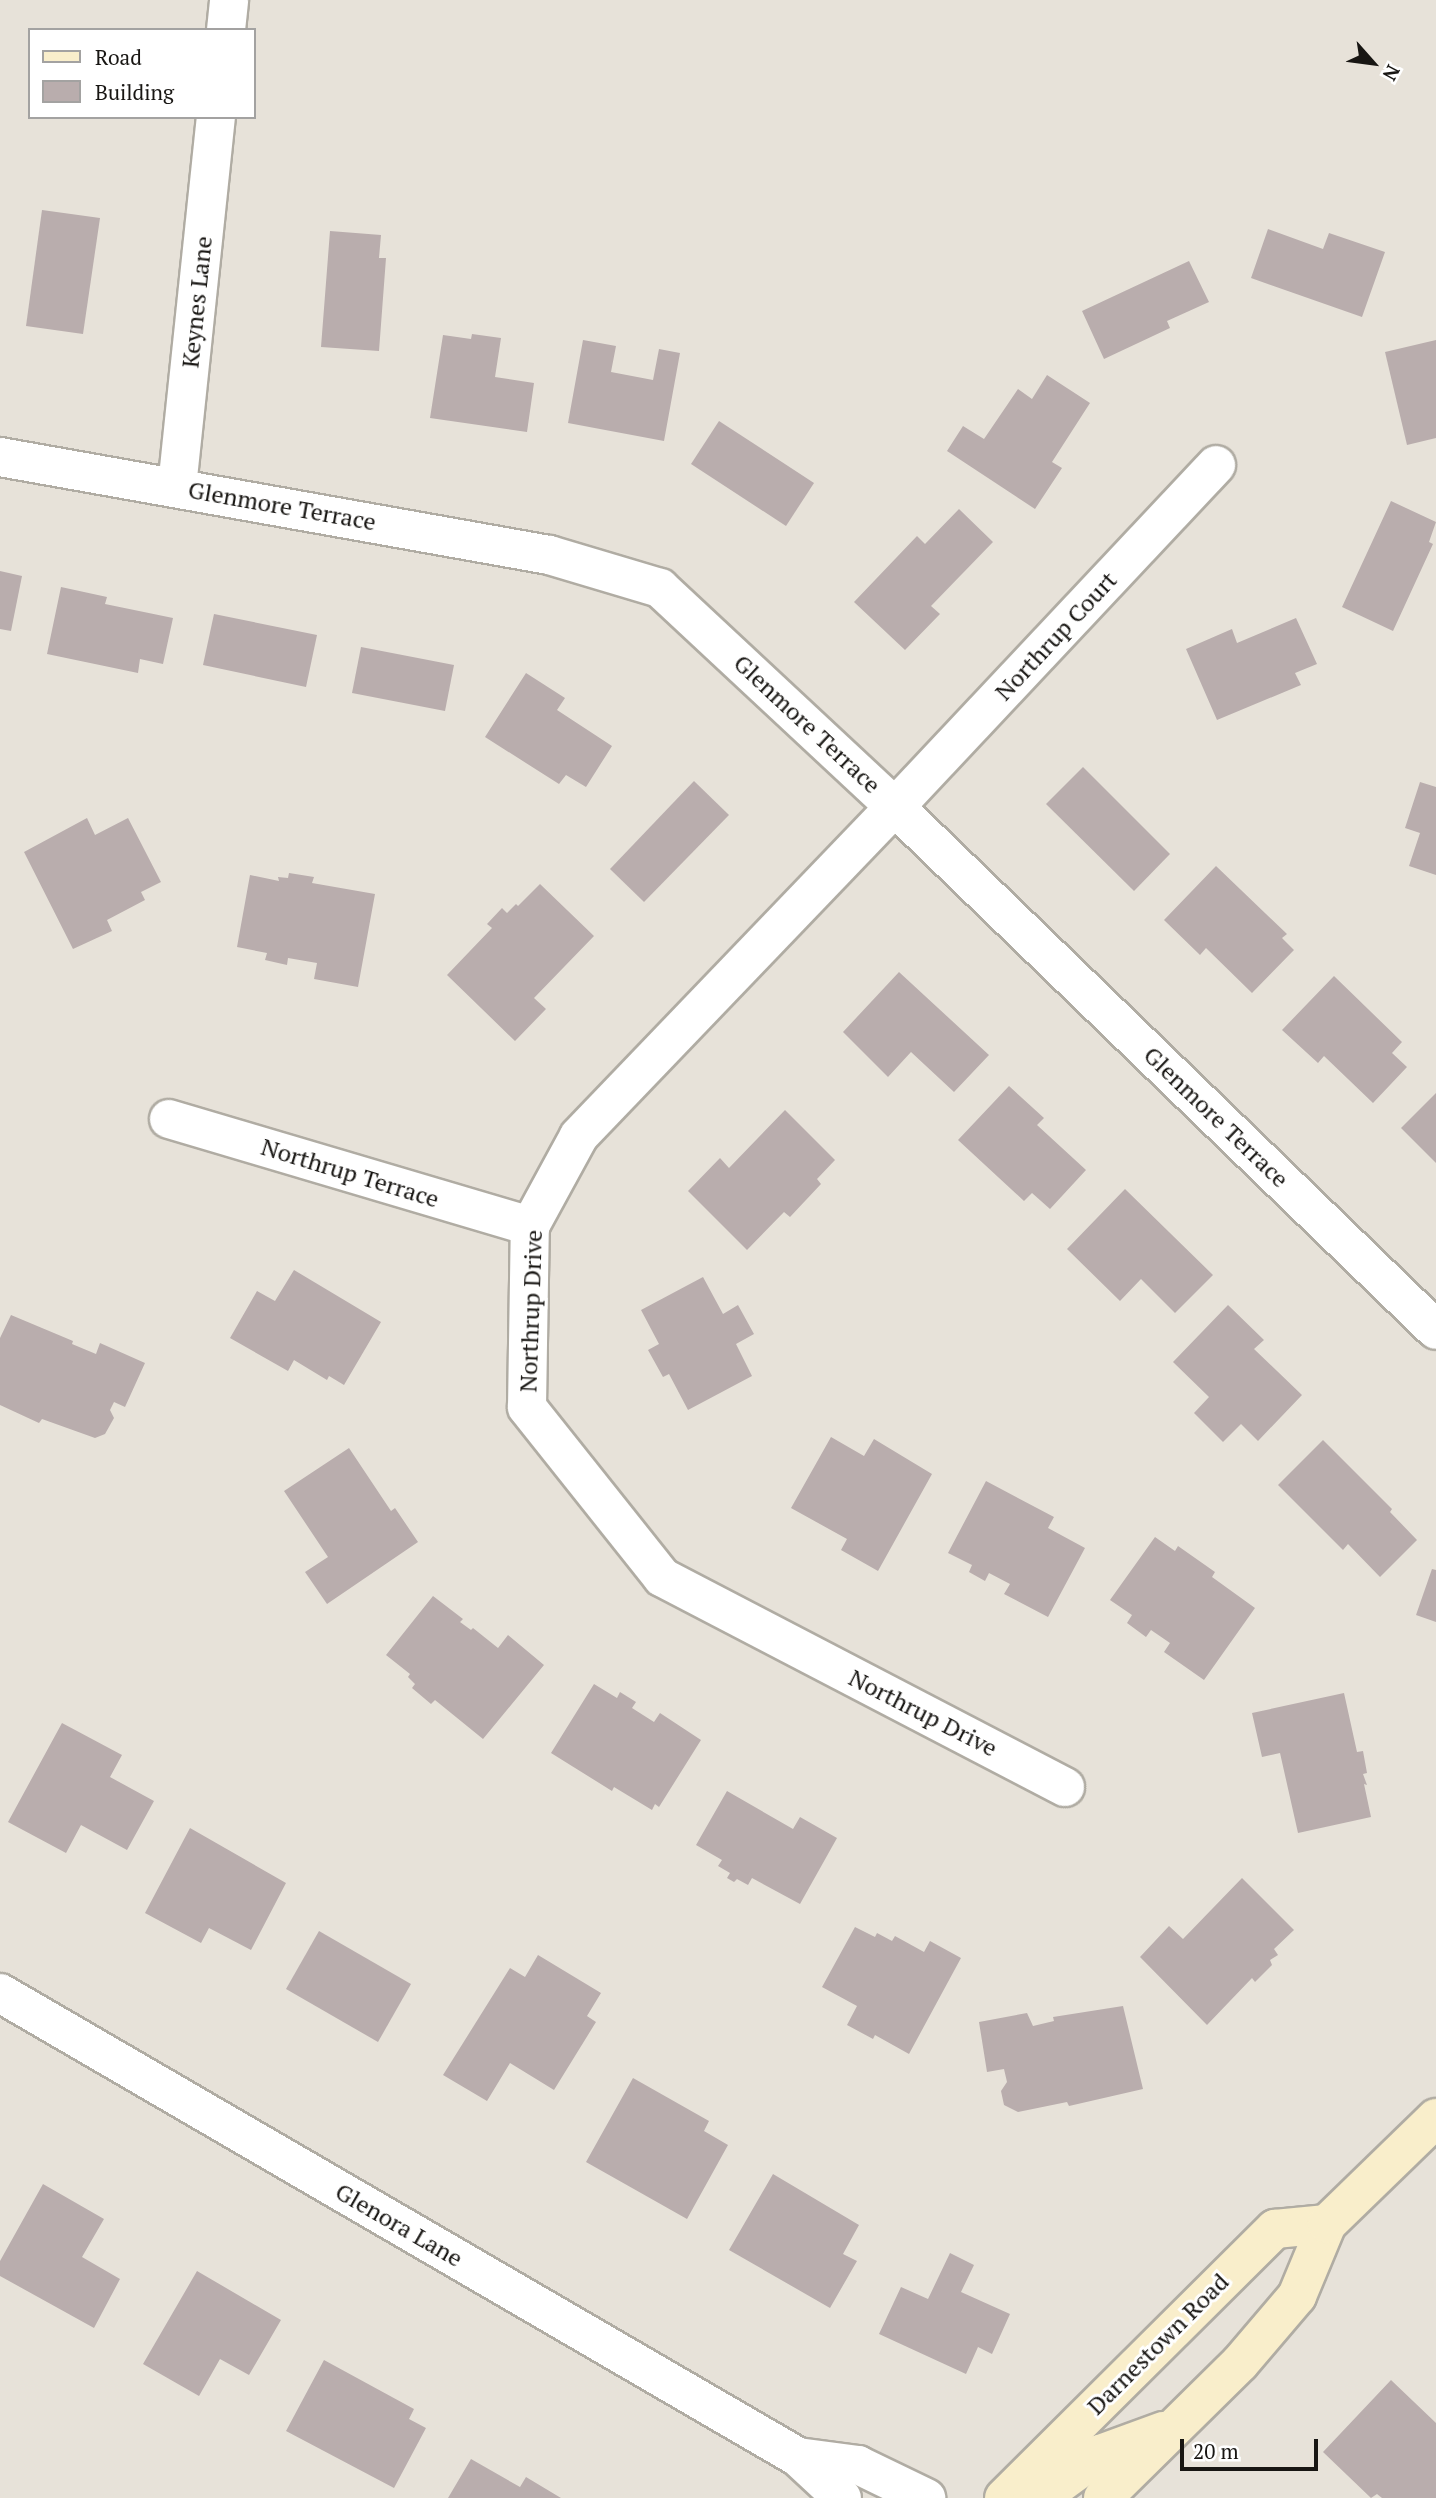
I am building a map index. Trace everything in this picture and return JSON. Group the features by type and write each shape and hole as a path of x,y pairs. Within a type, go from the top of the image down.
{"main road":[{"path":"1103,2498 1240,2363 1297,2296 1328,2224 1436,2118"},
{"name":"Darnestown Road","path":"1004,2498 1275,2229 1328,2224"},
{"path":"1032,2498 1055,2487 1100,2455 1175,2427"}],"street":[{"path":"226,28 229,0"},
{"name":"Keynes Lane","path":"177,486 216,119"},
{"name":"Glenmore Terrace","path":"0,457 177,486 548,555 660,588 895,807 1436,1330"},
{"name":"Northrup Court","path":"895,807 1216,465"},
{"name":"Northrup Drive","path":"895,807 579,1136 530,1226 527,1407 662,1577 1065,1787"},
{"name":"Northrup Terrace","path":"169,1119 530,1226"},
{"name":"Glenora Lane","path":"0,1993 799,2457 842,2498"},
{"name":"Glenora Lane","path":"799,2457 858,2465 926,2498"}],"building":[{"path":"42,210 100,218 83,334 26,326"},
{"path":"1268,229 1323,249 1329,233 1385,252 1362,317 1251,278"},
{"path":"330,231 381,235 379,258 386,258 379,351 321,347"},
{"path":"1189,261 1209,302 1167,321 1170,328 1104,359 1082,311"},
{"path":"472,334 501,338 495,377 534,383 527,432 430,418 443,335 471,339"},
{"path":"583,340 616,346 611,372 653,380 659,349 680,353 664,441 568,423"},
{"path":"1436,340 1436,438 1407,445 1385,352"},
{"path":"1047,375 1090,403 1052,462 1062,468 1035,509 947,451 963,426 984,439 1018,389 1032,399"},
{"path":"719,421 814,483 786,526 691,464"},
{"path":"1391,501 1436,522 1429,542 1433,544 1393,631 1342,607"},
{"path":"959,509 993,542 931,606 940,614 905,650 854,602 917,536 925,544"},
{"path":"0,571 22,576 11,631 0,629"},
{"path":"61,587 107,597 105,604 173,618 163,664 140,659 138,673 47,654"},
{"path":"214,614 317,635 306,687 203,665"},
{"path":"1296,618 1317,664 1295,673 1301,685 1217,720 1186,649 1232,629 1237,643"},
{"path":"361,647 454,665 445,711 352,693"},
{"path":"526,673 565,698 557,710 612,746 586,787 566,775 559,784 485,737"},
{"path":"1083,767 1170,854 1134,891 1046,804"},
{"path":"694,781 729,815 644,902 610,869"},
{"path":"1420,782 1436,787 1436,875 1409,866 1420,833 1405,828"},
{"path":"87,818 95,835 128,818 161,882 141,892 145,900 107,920 112,931 73,949 24,852"},
{"path":"1216,866 1287,934 1282,938 1294,950 1252,993 1206,948 1200,955 1164,920"},
{"path":"289,873 314,877 312,883 375,894 358,987 314,979 317,963 288,958 287,965 265,960 267,953 237,947 250,875 279,881 278,877 288,878"},
{"path":"540,884 594,936 534,998 546,1009 515,1041 447,975 492,928 487,924 502,908 507,913"},
{"path":"899,972 989,1055 954,1092 911,1052 888,1077 843,1032"},
{"path":"1334,976 1402,1042 1392,1053 1407,1067 1373,1103 1324,1056 1318,1063 1282,1030"},
{"path":"1009,1086 1044,1118 1037,1125 1086,1170 1050,1209 1032,1193 1024,1201 958,1140"},
{"path":"1436,1093 1436,1163 1401,1128"},
{"path":"785,1110 835,1160 817,1179 821,1184 790,1217 784,1212 747,1250 688,1191 720,1158 729,1168"},
{"path":"1125,1189 1213,1275 1175,1313 1141,1279 1120,1301 1067,1249"},
{"path":"294,1270 381,1322 344,1385 329,1376 327,1380 294,1360 288,1371 230,1338 257,1291 275,1301"},
{"path":"703,1277 723,1314 738,1305 754,1334 736,1344 752,1376 688,1410 669,1374 663,1377 648,1350 659,1344 641,1310"},
{"path":"1228,1305 1264,1340 1254,1349 1302,1395 1258,1441 1241,1424 1223,1442 1194,1413 1209,1397 1173,1362"},
{"path":"11,1315 73,1341 72,1344 96,1354 100,1343 145,1363 125,1407 114,1402 110,1410 114,1418 105,1434 95,1438 42,1419 39,1423 0,1405 0,1338"},
{"path":"831,1437 864,1456 874,1439 932,1474 878,1571 841,1550 847,1539 791,1508"},
{"path":"1323,1440 1392,1509 1390,1512 1417,1540 1380,1577 1348,1544 1343,1550 1278,1485"},
{"path":"349,1448 391,1511 395,1508 418,1542 327,1604 305,1572 328,1557 284,1491"},
{"path":"986,1481 1054,1517 1048,1528 1085,1548 1048,1617 1004,1594 1010,1584 989,1573 985,1581 969,1572 972,1565 948,1553"},
{"path":"1155,1537 1175,1551 1178,1546 1215,1572 1212,1577 1255,1608 1204,1680 1164,1652 1170,1643 1151,1630 1146,1637 1127,1623 1132,1615 1110,1600"},
{"path":"1432,1569 1436,1570 1436,1622 1416,1615"},
{"path":"433,1596 463,1619 460,1622 471,1630 473,1628 498,1648 508,1635 544,1665 483,1739 435,1700 431,1704 412,1688 415,1684 408,1677 410,1674 386,1655"},
{"path":"594,1684 617,1698 620,1692 636,1702 632,1708 654,1722 660,1713 701,1740 659,1807 655,1804 652,1810 614,1787 612,1791 551,1753"},
{"path":"1344,1693 1357,1752 1363,1751 1367,1773 1363,1774 1367,1785 1364,1784 1371,1817 1298,1833 1280,1753 1262,1757 1252,1713"},
{"path":"62,1723 122,1755 110,1777 154,1801 127,1850 81,1825 66,1853 8,1822"},
{"path":"727,1791 793,1829 800,1817 837,1838 800,1904 752,1878 748,1885 737,1879 734,1882 727,1878 730,1873 718,1866 722,1860 696,1845"},
{"path":"190,1828 286,1883 251,1950 209,1928 201,1943 145,1913"},
{"path":"1242,1878 1294,1930 1274,1949 1278,1955 1270,1960 1272,1965 1255,1982 1252,1978 1207,2025 1140,1957 1169,1926 1183,1939"},
{"path":"855,1927 875,1937 877,1933 892,1941 895,1936 924,1952 930,1941 961,1958 909,2054 875,2035 873,2039 847,2025 857,2006 822,1987"},
{"path":"319,1931 411,1984 378,2042 286,1989"},
{"path":"538,1955 601,1993 587,2016 596,2022 554,2090 510,2063 487,2101 443,2075 510,1968 525,1977"},
{"path":"1123,2006 1143,2089 1069,2106 1067,2102 1018,2112 1004,2105 1001,2091 1007,2082 1004,2069 987,2072 979,2022 1027,2013 1033,2026 1054,2021 1053,2017"},
{"path":"633,2078 709,2121 704,2131 728,2145 687,2219 586,2162"},
{"path":"773,2174 859,2225 843,2254 857,2261 830,2308 729,2250"},
{"path":"43,2184 104,2219 82,2257 120,2279 94,2328 0,2276 0,2261"},
{"path":"950,2253 974,2265 961,2292 1010,2314 992,2354 978,2347 966,2374 879,2334 901,2287 928,2299"},
{"path":"197,2271 281,2320 249,2375 220,2359 199,2396 143,2364"},
{"path":"324,2360 414,2409 409,2419 426,2428 394,2488 286,2431"},
{"path":"1391,2380 1436,2423 1436,2498 1382,2498 1377,2494 1371,2498 1323,2452"},
{"path":"471,2459 520,2487 526,2477 561,2498 448,2498"}]}
